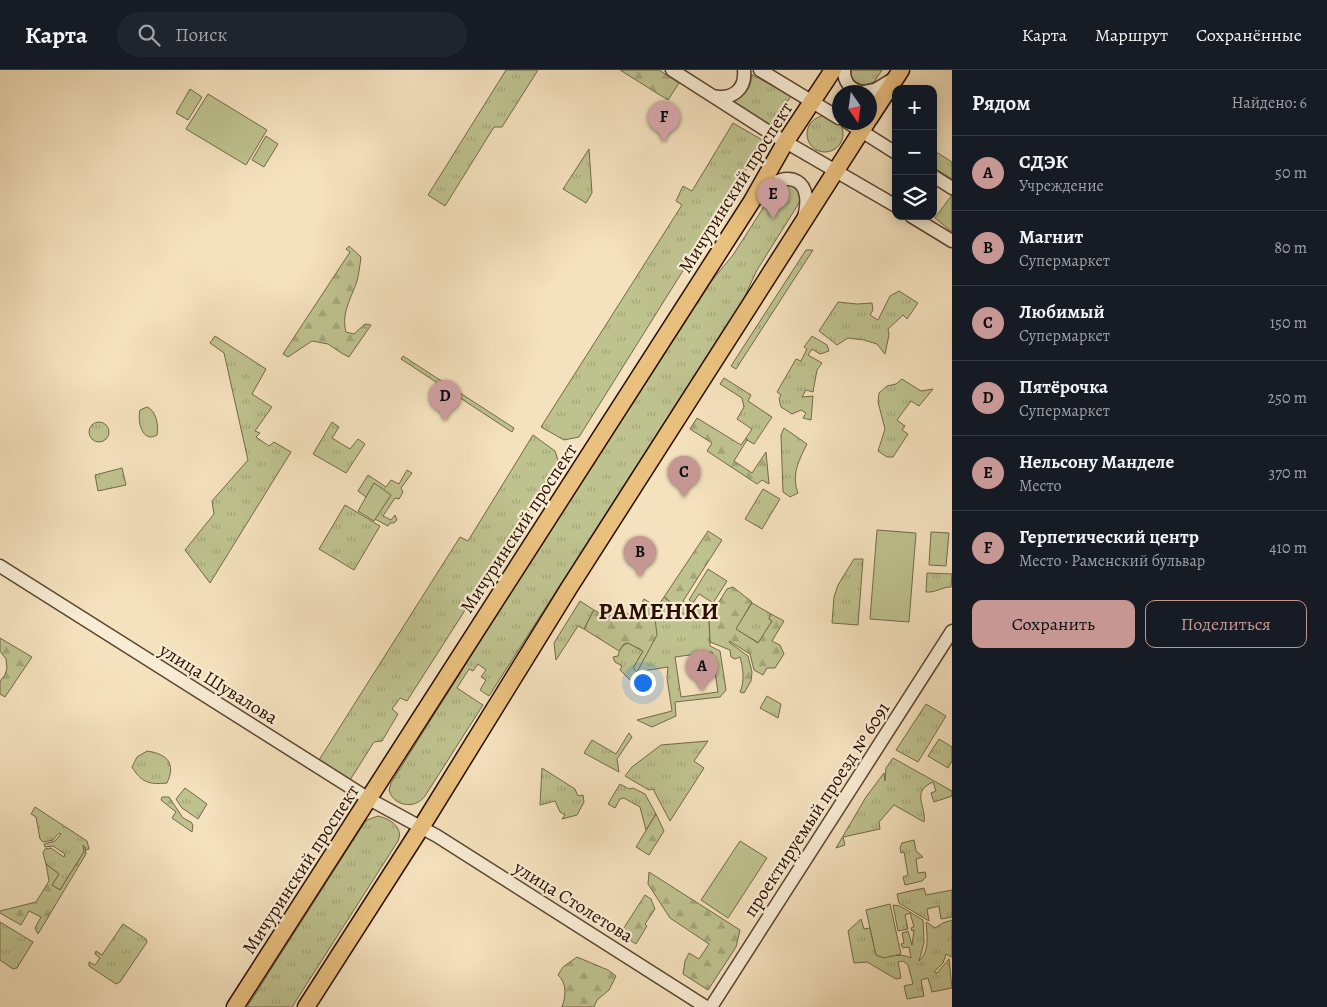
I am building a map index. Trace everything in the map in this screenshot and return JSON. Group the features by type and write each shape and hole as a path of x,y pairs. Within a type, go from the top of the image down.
{"main road":[{"name":"Мичуринский проспект","path":"235,1007 752,201 786,141 833,70"},
{"path":"877,107 900,72"},
{"path":"306,1007 422,826 574,580 862,130"}],"street":[{"path":"672,70 836,172 892,204"},
{"path":"713,96 729,97 736,94 743,84 744,70"},
{"path":"760,70 832,113"},
{"path":"844,70 844,79 847,85"},
{"path":"877,88 900,72"},
{"path":"872,130 892,149"},
{"path":"752,201 770,184 790,178 797,181 802,186 806,200 804,216 800,227"},
{"path":"937,179 952,188"},
{"path":"918,220 952,241"},
{"name":"улица Шувалова","path":"0,566 369,799 422,826"},
{"name":"проектируемый проезд № 6091","path":"711,1007 952,631"},
{"name":"улица Столетова","path":"422,826 706,1007"}],"green space":[{"path":"506,70 538,70 502,127 494,127 445,206 428,195"},
{"path":"620,70 659,70 679,83 668,100"},
{"path":"851,70 882,70 874,82 865,85 854,80"},
{"path":"751,74 791,96 772,126 730,99 746,91 749,87"},
{"path":"190,89 202,97 188,120 176,113"},
{"path":"208,94 267,130 246,165 186,129"},
{"path":"825,116 832,118 832,130 842,130 843,134 838,147 825,152 812,147 807,134 812,121"},
{"path":"733,123 764,141 579,437 564,440 541,427 682,205 676,201 683,186 692,191"},
{"path":"266,136 278,144 264,167 252,160"},
{"path":"589,149 592,193 586,203 563,189"},
{"path":"937,153 952,162 952,179 937,170"},
{"path":"789,183 799,191 799,203 757,270 744,298 489,696 480,690 486,680 481,677 486,670 478,664 473,671 469,669 457,688 483,705 425,796 416,803 410,804 400,803 395,800 389,790 391,783 529,564 713,279 733,255 772,194 777,188"},
{"path":"952,195 952,232 937,220 937,215"},
{"path":"349,246 361,257 357,281 346,312 346,332 354,334 365,324 371,325 349,357 328,344 312,341 288,357 283,354 350,252 346,249"},
{"path":"806,250 813,250 736,369 731,366"},
{"path":"899,291 918,303 907,319 903,315 888,329 889,335 885,354 877,344 864,340 848,338 837,345 819,331 838,302 872,303 873,310 870,315 878,320 890,296"},
{"path":"215,336 266,369 252,394 272,407 255,431 260,433 256,437 269,446 274,442 291,452 210,583 185,550 214,514 212,501 248,460 224,353 210,343"},
{"path":"812,336 827,345 829,351 820,354 812,349 808,355 822,363 817,370 813,392 806,390 802,397 813,396 811,420 803,418 806,413 801,410 792,414 781,407 779,399 781,395 777,392 796,359 801,361 807,349 804,347"},
{"path":"403,356 514,428 512,432 401,359"},
{"path":"724,378 751,395 748,401 772,417 754,444 746,438 752,429 737,419 744,407 742,398 720,384"},
{"path":"902,379 921,391 933,389 919,406 911,401 897,420 905,426 902,430 908,434 893,457 887,457 878,451 885,429 878,402 879,393 887,386 896,384"},
{"path":"147,407 153,411 158,427 157,435 152,437 144,434 139,419 140,410"},
{"path":"697,418 741,445 746,438 747,440 734,461 752,473 766,452 769,484 762,480 757,484 707,451 712,443 690,429"},
{"path":"99,422 106,425 109,432 106,439 99,442 92,439 89,432 92,425"},
{"path":"332,422 339,427 332,438 350,449 358,439 365,444 346,473 313,454"},
{"path":"784,428 807,444 796,474 795,480 798,493 790,497 783,492 781,435"},
{"path":"533,435 555,451 559,463 407,701 400,698 392,709 398,714 382,741 374,742 350,780 319,760 460,537 468,541"},
{"path":"122,468 126,485 98,491 95,475"},
{"path":"407,470 412,473 401,488 403,492 399,499 395,498 383,516 391,520 395,515 397,520 388,526 375,519 390,495 374,484 366,497 358,491 368,475 386,487 391,480 399,484"},
{"path":"374,483 391,495 374,521 358,511"},
{"path":"763,489 780,499 762,529 745,519"},
{"path":"345,505 380,526 354,570 319,549"},
{"path":"877,530 916,533 909,622 870,619"},
{"path":"708,531 722,540 683,601 695,609 691,618 675,609 673,604 664,597"},
{"path":"931,532 949,533 946,566 929,565"},
{"path":"854,559 863,559 858,625 832,623 834,597 838,585"},
{"path":"708,569 727,581 713,603 699,594 693,603 689,600"},
{"path":"927,573 952,574 951,587 926,592"},
{"path":"733,587 752,602 736,629 758,643 772,621 769,619 771,614 784,621 772,641 780,645 784,654 775,668 767,668 763,675 754,670 750,654 729,641 748,656 752,672 751,681 744,693 740,692 743,684 743,674 740,657 735,659 731,657 730,650 710,642 709,618 727,589"},
{"path":"664,597 691,618 695,610 692,607 695,604 712,614 709,618 710,646 720,651 726,690 720,697 675,702 676,716 652,727 637,720 672,711 667,678 668,667 637,672 655,619 633,617 644,599 657,607","holes":["712,652 718,692 681,697 675,657"]},
{"path":"580,601 594,610 584,629 578,626 556,660 554,643"},
{"path":"752,603 771,614 769,619 772,621 759,643 735,629"},
{"path":"615,606 633,617 655,619 657,635 637,672 633,668 643,651 628,643 624,644 619,651 584,629 594,610 608,618"},
{"path":"0,638 32,657 5,697 0,694 0,681 5,675 7,668 6,659 0,651"},
{"path":"628,643 643,651 634,668 637,672 636,681 632,682 620,670 622,666 615,662 613,657 618,656 621,648"},
{"path":"767,696 781,704 778,718 760,708"},
{"path":"926,704 946,716 918,762 896,750"},
{"path":"629,733 632,737 617,759 619,772 584,753 592,740 616,754"},
{"path":"939,739 952,747 952,761 948,768 928,756"},
{"path":"708,741 694,761 704,768 670,821 653,789 649,790 625,776 632,767 661,745"},
{"path":"147,751 165,757 168,761 171,770 167,783 150,783 142,779 132,767 137,757"},
{"path":"893,758 952,791 952,796 934,802 931,793 936,791 933,782 922,790 921,800 924,822 894,805 879,822 880,829 843,837 845,845 836,848 866,797 884,773 885,781 886,768"},
{"path":"542,768 575,789 578,796 583,795 584,802 577,815 562,819 565,815 560,812 555,801 540,805"},
{"path":"620,784 645,794 656,814 646,830 640,807 624,798 620,799 615,808 608,804"},
{"path":"185,788 207,804 198,819 182,808 176,799"},
{"path":"162,797 169,797 183,818 191,822 193,825 192,832 172,818 176,812 161,800"},
{"path":"35,807 87,841 89,849 86,850 85,847 84,852 60,890 52,885 59,874 46,864 43,853 45,849 51,848 64,857 65,854 53,846 45,847 44,844 55,841 61,834 59,833 53,840 43,842 40,839 36,817 31,814"},
{"path":"656,814 664,831 649,855 636,847"},
{"path":"378,816 395,824 399,832 398,841 292,1007 247,1007 363,825 367,820"},
{"path":"914,840 916,851 923,857 916,859 918,873 925,872 926,877 922,881 905,885 903,877 908,875 904,852 901,853 900,848 902,843"},
{"path":"740,841 767,858 728,918 701,900"},
{"path":"83,845 86,854 38,934 35,928 41,917 29,911 21,925 0,913 0,911 36,902 49,881 46,864 59,874 52,885 60,890 84,852"},
{"path":"649,872 740,930 736,947 708,990 683,974 685,961 689,953 699,959 709,944 670,918 648,884"},
{"path":"924,888 926,895 952,890 952,917 941,919 939,906 927,909 929,921 899,903 897,894"},
{"path":"645,895 651,899 655,909 645,924 647,926 636,944 620,934"},
{"path":"890,904 901,954 884,958 876,955 866,910"},
{"path":"893,905 900,906 923,920 924,943 919,961 926,948 926,922 935,928 952,920 952,957 946,954 943,963 934,972 937,973 949,959 952,988 932,992 928,978 921,980 924,996 907,999 904,986 913,984 908,965 903,961 898,962 901,978 896,979 867,962 854,963 848,931 861,919 864,929 870,928 876,955 886,957 901,955 911,958 909,947 903,948 901,944 904,943 902,933 908,931 912,945 914,930 912,931 911,928 914,927 910,913 905,915 908,929 898,931"},
{"path":"0,922 33,942 17,968 13,969 0,960"},
{"path":"123,924 146,939 147,942 120,982 116,984 89,966 89,962 95,965 100,958 95,954 96,951 102,955"},
{"path":"577,957 608,970 616,976 609,990 597,1000 594,1007 562,1007 565,990 563,982 558,975 563,967"}],"place":[{"name":"Герпетический центр","path":"664,142"},
{"name":"Нельсону Манделе","path":"773,219"},
{"name":"Пятёрочка","path":"445,421"},
{"name":"Любимый","path":"684,497"},
{"name":"Магнит","path":"640,577"},
{"name":"СДЭК","path":"702,691"}],"district":[{"name":"РАМЕНКИ","path":"659,611"}]}
